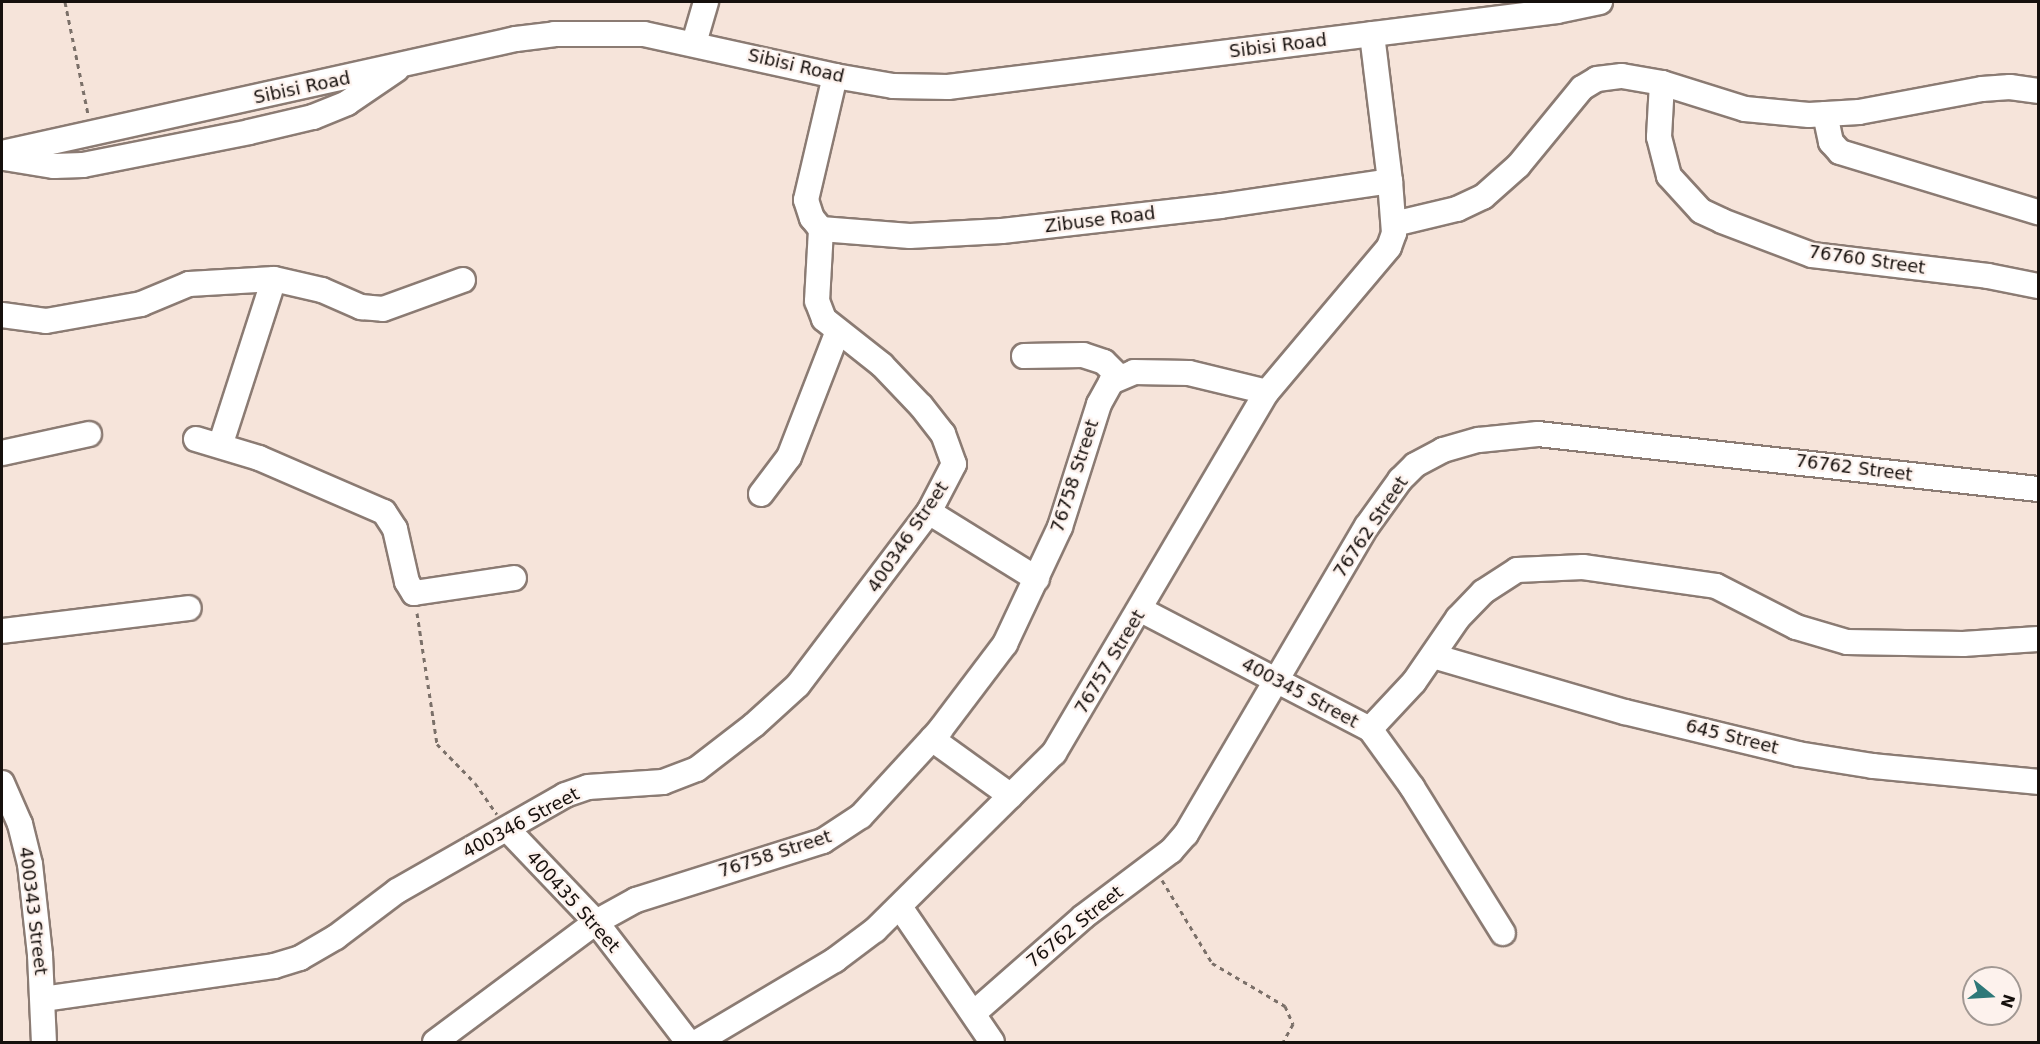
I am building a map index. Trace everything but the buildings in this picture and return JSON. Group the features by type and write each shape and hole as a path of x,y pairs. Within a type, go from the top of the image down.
{"street":[{"path":"694,43 706,2"},
{"name":"Sibisi Road","path":"2,155 402,65 554,34 644,34 694,43 835,76 893,86 948,87 1557,11 1600,2"},
{"path":"1372,34 1390,181"},
{"path":"2,155 54,166 83,165 313,117 347,103 372,89 402,65"},
{"path":"821,229 812,218 806,200 835,76"},
{"path":"1394,224 1457,209 1483,197 1518,166 1582,87 1597,79 1622,76 1662,84 1744,109 1825,114 1982,89 2010,87 2038,91"},
{"name":"76760 Street","path":"1662,84 1659,113 1662,157 1675,185 1701,211 1748,232 1812,255 1988,276 2038,286"},
{"path":"1825,114 1830,142 1840,152 2038,212"},
{"name":"76757 Street","path":"697,1042 835,960 900,907 1054,753 1141,610 1200,500 1267,392 1382,256 1392,241 1394,224 1390,181"},
{"name":"Zibuse Road","path":"821,229 910,236 1002,231 1221,206 1390,181"},
{"name":"400346 Street","path":"43,999 274,966 300,958 336,937 397,891 508,830 565,795 588,787 663,782 715,757 798,685 929,512 954,464 943,434 882,365 837,333 824,319 817,301 821,229"},
{"path":"221,443 274,279"},
{"path":"2,315 46,321 141,304 189,284 274,279 322,290 361,307 383,309 463,280"},
{"path":"761,494 789,457 837,333"},
{"path":"1024,356 1083,355 1104,362 1119,377 1150,370 1189,373 1267,392"},
{"name":"76758 Street","path":"435,1042 596,922 636,900 812,845 844,830 877,801 932,739 1005,644 1037,579 1066,509 1099,404 1111,382 1119,377"},
{"path":"2,453 89,434"},
{"name":"76762 Street","path":"975,1012 1083,917 1153,866 1178,842 1202,812 1275,679 1400,480 1429,456 1479,440 1538,434 2038,489"},
{"path":"196,439 221,443 376,507 390,520 407,582 414,593 514,578"},
{"path":"929,512 1037,579"},
{"path":"1370,729 1433,656 1458,618 1483,592 1517,570 1540,567 1583,567 1716,586 1796,627 1847,642 1963,644 2038,639"},
{"path":"2,631 189,608"},
{"name":"400345 Street","path":"1141,610 1370,729 1412,787 1503,933"},
{"name":"645 Street","path":"1433,656 1625,712 1798,754 1873,766 2038,782"},
{"path":"932,739 1011,796"},
{"name":"400343 Street","path":"2,783 20,824 30,864 43,999 44,1042"},
{"name":"400435 Street","path":"508,830 596,922 688,1042"},
{"path":"900,907 975,1012 992,1042"}],"path":[{"path":"65,2 92,134"},
{"path":"414,593 437,744 475,783 508,830"},
{"path":"1153,866 1212,963 1285,1006 1293,1024 1283,1042"}]}
